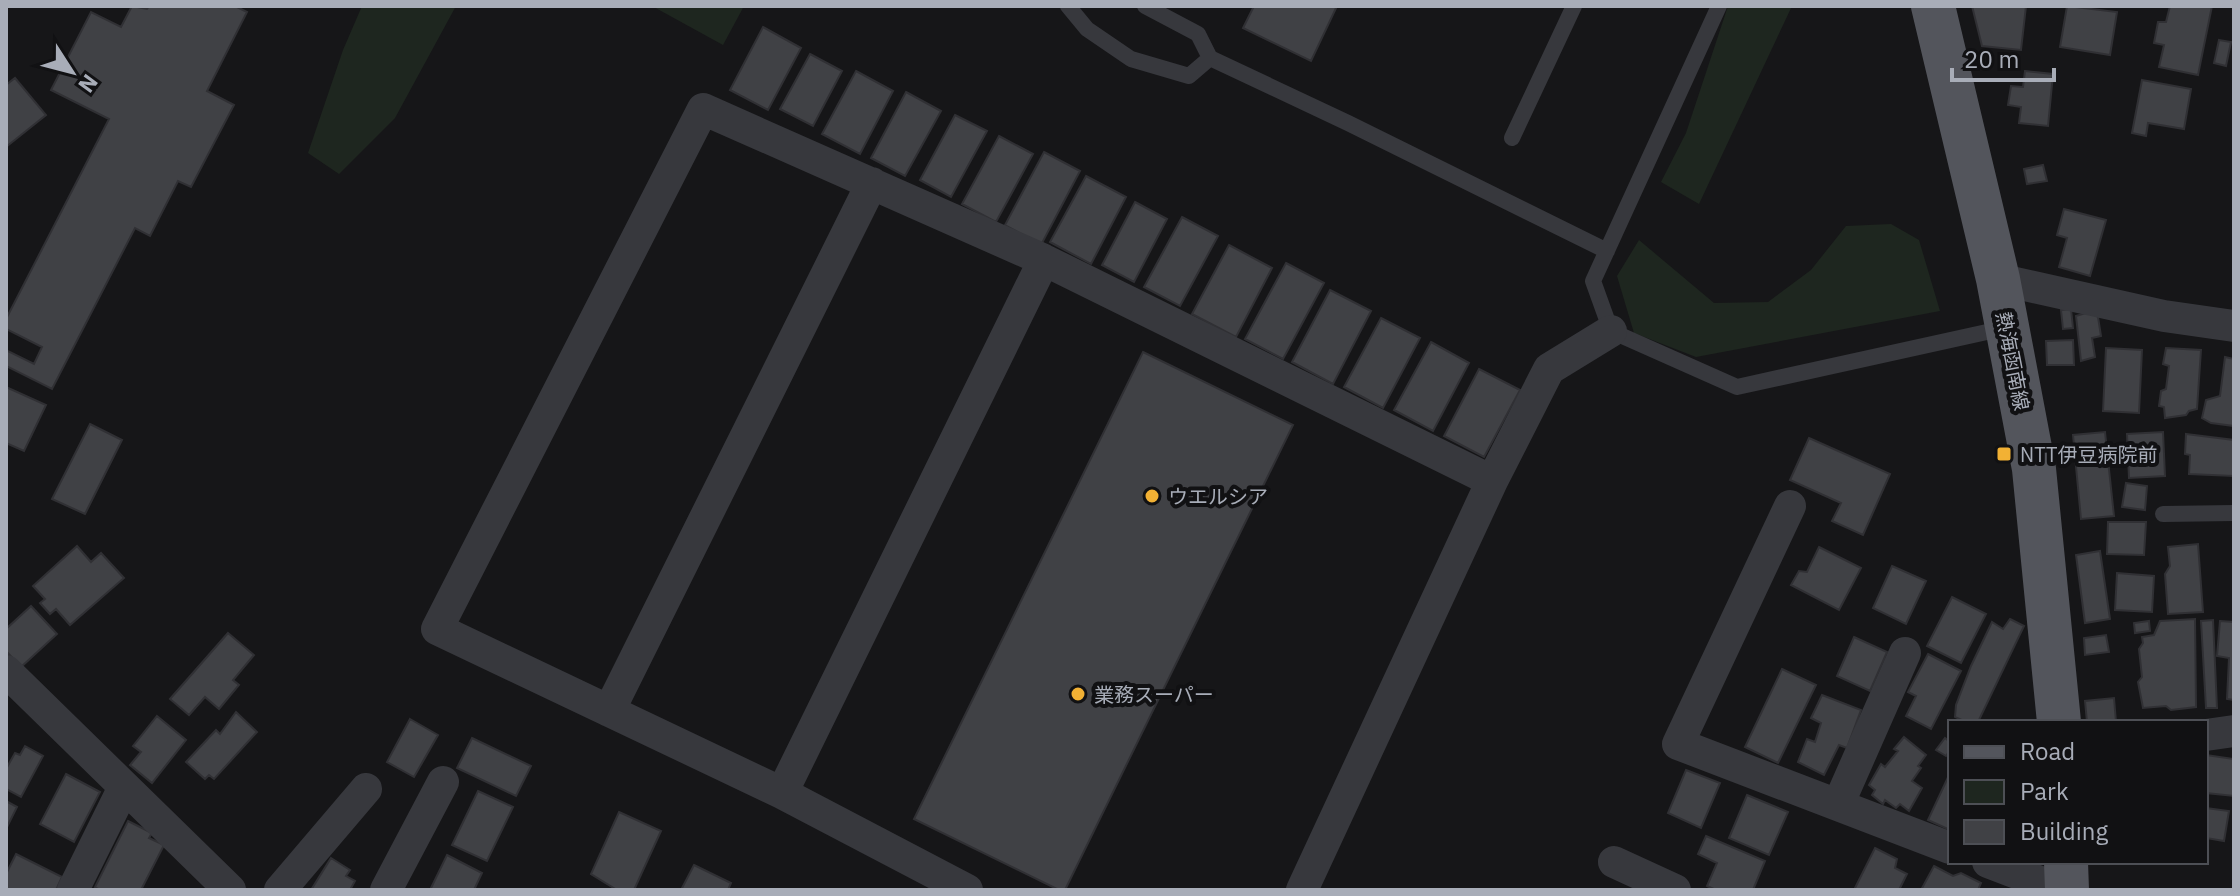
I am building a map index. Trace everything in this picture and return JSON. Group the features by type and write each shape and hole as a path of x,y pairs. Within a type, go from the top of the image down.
{"main road":[{"name":"熱海函南線","path":"1933,6 1998,279 2034,469 2059,720"},
{"path":"2064,890 2066,864"}],"street":[{"path":"967,890 782,793 437,629 703,109 1044,260 1492,481"},
{"path":"609,711 872,183"},
{"path":"782,793 1044,260"},
{"path":"1998,279 2164,316 2234,326"},
{"path":"1302,890 1492,481 1549,369 1611,331"},
{"path":"1790,506 1678,744 1948,847"},
{"path":"1838,805 1905,653"},
{"path":"6,671 230,890"},
{"path":"2208,735 2234,731"},
{"path":"386,890 443,782"},
{"path":"73,890 124,787"},
{"path":"280,890 366,789"},
{"path":"1614,862 1675,890"},
{"path":"1993,864 2064,890"}],"lane":[{"path":"1068,6 1087,29 1131,59 1189,76 1210,58"},
{"path":"1145,6 1198,34 1210,58 1607,251"},
{"path":"1512,138 1574,6"},
{"path":"1719,6 1593,281 1611,331 1737,387 2007,327"},
{"path":"2163,514 2234,513"}],"green space":[{"path":"362,6 456,6 395,118 339,174 308,153 343,50"},
{"path":"652,6 744,6 723,45"},
{"path":"1728,6 1792,6 1699,204 1661,182 1686,133"},
{"path":"1891,224 1919,240 1940,311 1696,357 1634,333 1617,276 1639,240 1714,303 1768,302 1811,270 1846,226"}],"building":[{"path":"132,6 147,9 149,6 235,6 247,12 207,91 234,105 191,187 178,181 150,236 135,228 52,389 6,366 6,350 34,364 42,347 6,329 6,319 109,119 51,90 91,12 121,27"},
{"path":"1254,6 1337,6 1311,61 1243,28"},
{"path":"1972,6 2026,6 2021,50 1982,46"},
{"path":"2067,6 2117,12 2110,55 2060,47"},
{"path":"2170,6 2212,6 2198,75 2159,67 2164,45 2154,43 2158,22 2166,22"},
{"path":"763,27 801,48 768,110 730,90"},
{"path":"2219,40 2231,42 2226,66 2214,63"},
{"path":"810,54 842,71 813,126 780,109"},
{"path":"856,71 893,91 860,154 822,134"},
{"path":"2025,71 2053,74 2048,126 2019,123 2021,107 2008,105 2011,86 2023,87"},
{"path":"15,78 46,115 6,147 6,85"},
{"path":"2142,80 2191,89 2184,129 2148,123 2146,136 2132,133"},
{"path":"906,92 941,111 905,176 871,158"},
{"path":"955,115 987,131 951,197 920,180"},
{"path":"999,136 1033,154 996,222 962,204"},
{"path":"1044,152 1080,171 1041,245 1005,225"},
{"path":"2043,165 2047,181 2027,184 2024,169"},
{"path":"1086,176 1126,197 1091,264 1050,242"},
{"path":"1135,202 1167,219 1134,282 1102,265"},
{"path":"2064,209 2106,220 2090,276 2059,267 2067,238 2057,235"},
{"path":"1182,217 1218,236 1180,306 1144,287"},
{"path":"1229,245 1272,268 1236,337 1192,314"},
{"path":"1286,263 1324,283 1283,359 1245,339"},
{"path":"1330,290 1371,311 1333,384 1292,362"},
{"path":"2071,309 2073,328 2063,329 2061,310"},
{"path":"2089,312 2098,317 2101,336 2092,338 2095,357 2081,361 2076,316"},
{"path":"1381,318 1420,338 1383,408 1344,387"},
{"path":"2073,340 2074,365 2047,365 2046,341"},
{"path":"1431,342 1469,363 1433,431 1394,410"},
{"path":"2106,348 2142,350 2139,413 2103,411"},
{"path":"2166,348 2201,350 2197,409 2186,415 2165,418 2164,407 2159,406 2161,391 2166,389 2169,366 2163,364"},
{"path":"1143,352 1293,425 1065,890 1059,890 914,819"},
{"path":"2225,357 2234,359 2234,426 2211,423 2202,418 2206,400 2220,396"},
{"path":"1479,369 1520,390 1484,457 1444,436"},
{"path":"6,387 46,405 24,451 6,443"},
{"path":"90,424 122,440 85,514 52,499"},
{"path":"2105,432 2114,516 2081,519 2073,435"},
{"path":"2163,432 2165,476 2129,478 2127,434"},
{"path":"2186,434 2234,440 2234,476 2189,474 2190,455 2185,454"},
{"path":"1809,438 1890,474 1863,535 1832,521 1841,503 1790,480"},
{"path":"2126,483 2147,486 2145,510 2122,507"},
{"path":"2108,522 2146,522 2144,555 2107,554"},
{"path":"2198,544 2203,612 2168,614 2165,574 2170,566 2168,547"},
{"path":"77,546 91,562 101,553 124,578 70,625 56,609 50,614 40,603 45,599 33,586"},
{"path":"1819,547 1861,568 1839,610 1791,585 1799,571 1807,572"},
{"path":"2100,551 2110,619 2085,623 2076,555"},
{"path":"1892,566 1926,581 1906,624 1873,608"},
{"path":"2117,573 2154,576 2152,612 2115,610"},
{"path":"1952,597 1986,614 1961,663 1927,646"},
{"path":"31,606 57,634 21,667 6,651 6,629"},
{"path":"2010,619 2024,626 1979,720 1955,717 1956,705 1971,666 1992,622 2003,629"},
{"path":"2195,619 2196,707 2171,710 2166,706 2143,708 2138,682 2142,677 2139,649 2143,643 2142,637 2154,635 2160,621"},
{"path":"2213,620 2217,708 2206,708 2201,621"},
{"path":"2149,621 2150,631 2135,633 2134,623"},
{"path":"2220,621 2234,622 2234,700 2227,699 2229,658 2217,656"},
{"path":"228,633 254,655 233,680 239,685 219,709 205,697 189,715 170,699"},
{"path":"2106,635 2109,652 2085,655 2084,638"},
{"path":"1854,637 1887,652 1870,691 1837,676"},
{"path":"1928,654 1961,671 1931,729 1906,716 1916,696 1908,692"},
{"path":"1782,669 1816,685 1778,763 1745,747"},
{"path":"1822,695 1861,710 1847,748 1839,745 1824,775 1798,762 1807,739 1815,742 1821,723 1811,718"},
{"path":"2114,698 2116,720 2087,720 2085,701"},
{"path":"236,712 257,732 214,779 209,775 205,779 186,762 216,730 220,734"},
{"path":"157,716 186,740 152,783 130,765 141,752 133,746"},
{"path":"410,719 438,735 414,777 387,762"},
{"path":"1904,737 1926,755 1912,781 1922,788 1909,811 1900,804 1896,808 1885,800 1883,804 1872,795 1875,790 1869,785 1881,764 1885,767 1898,751 1894,749"},
{"path":"472,738 531,766 516,796 457,768"},
{"path":"1945,738 1948,740 1946,756 1936,750"},
{"path":"25,746 43,756 21,797 6,789 6,769 15,753 20,755"},
{"path":"2208,755 2234,759 2234,796 2208,793"},
{"path":"1686,770 1720,783 1701,828 1668,813"},
{"path":"66,774 100,792 74,842 40,824"},
{"path":"1948,777 1948,829 1928,820"},
{"path":"478,791 513,807 487,861 452,845"},
{"path":"1747,795 1788,812 1769,855 1729,838"},
{"path":"6,801 17,807 6,829"},
{"path":"2208,808 2229,811 2224,841 2208,838"},
{"path":"619,812 661,831 634,890 617,890 591,874"},
{"path":"128,821 152,833 149,838 164,845 141,890 100,890 95,887"},
{"path":"1706,836 1765,861 1753,890 1716,890 1707,886 1717,863 1698,854"},
{"path":"1875,848 1897,859 1895,868 1907,874 1899,890 1854,890"},
{"path":"16,854 62,877 56,890 6,890 6,874"},
{"path":"447,855 482,873 474,890 430,890"},
{"path":"331,858 350,870 346,876 355,881 350,890 311,890"},
{"path":"694,865 731,883 728,890 681,890"},
{"path":"1934,866 1953,876 1961,873 1981,883 1978,890 1921,890"}],"place":[{"name":"NTT伊豆病院前","path":"2004,454"},
{"name":"ウエルシア","path":"1152,496"},
{"name":"業務スーパー","path":"1078,694"}]}
